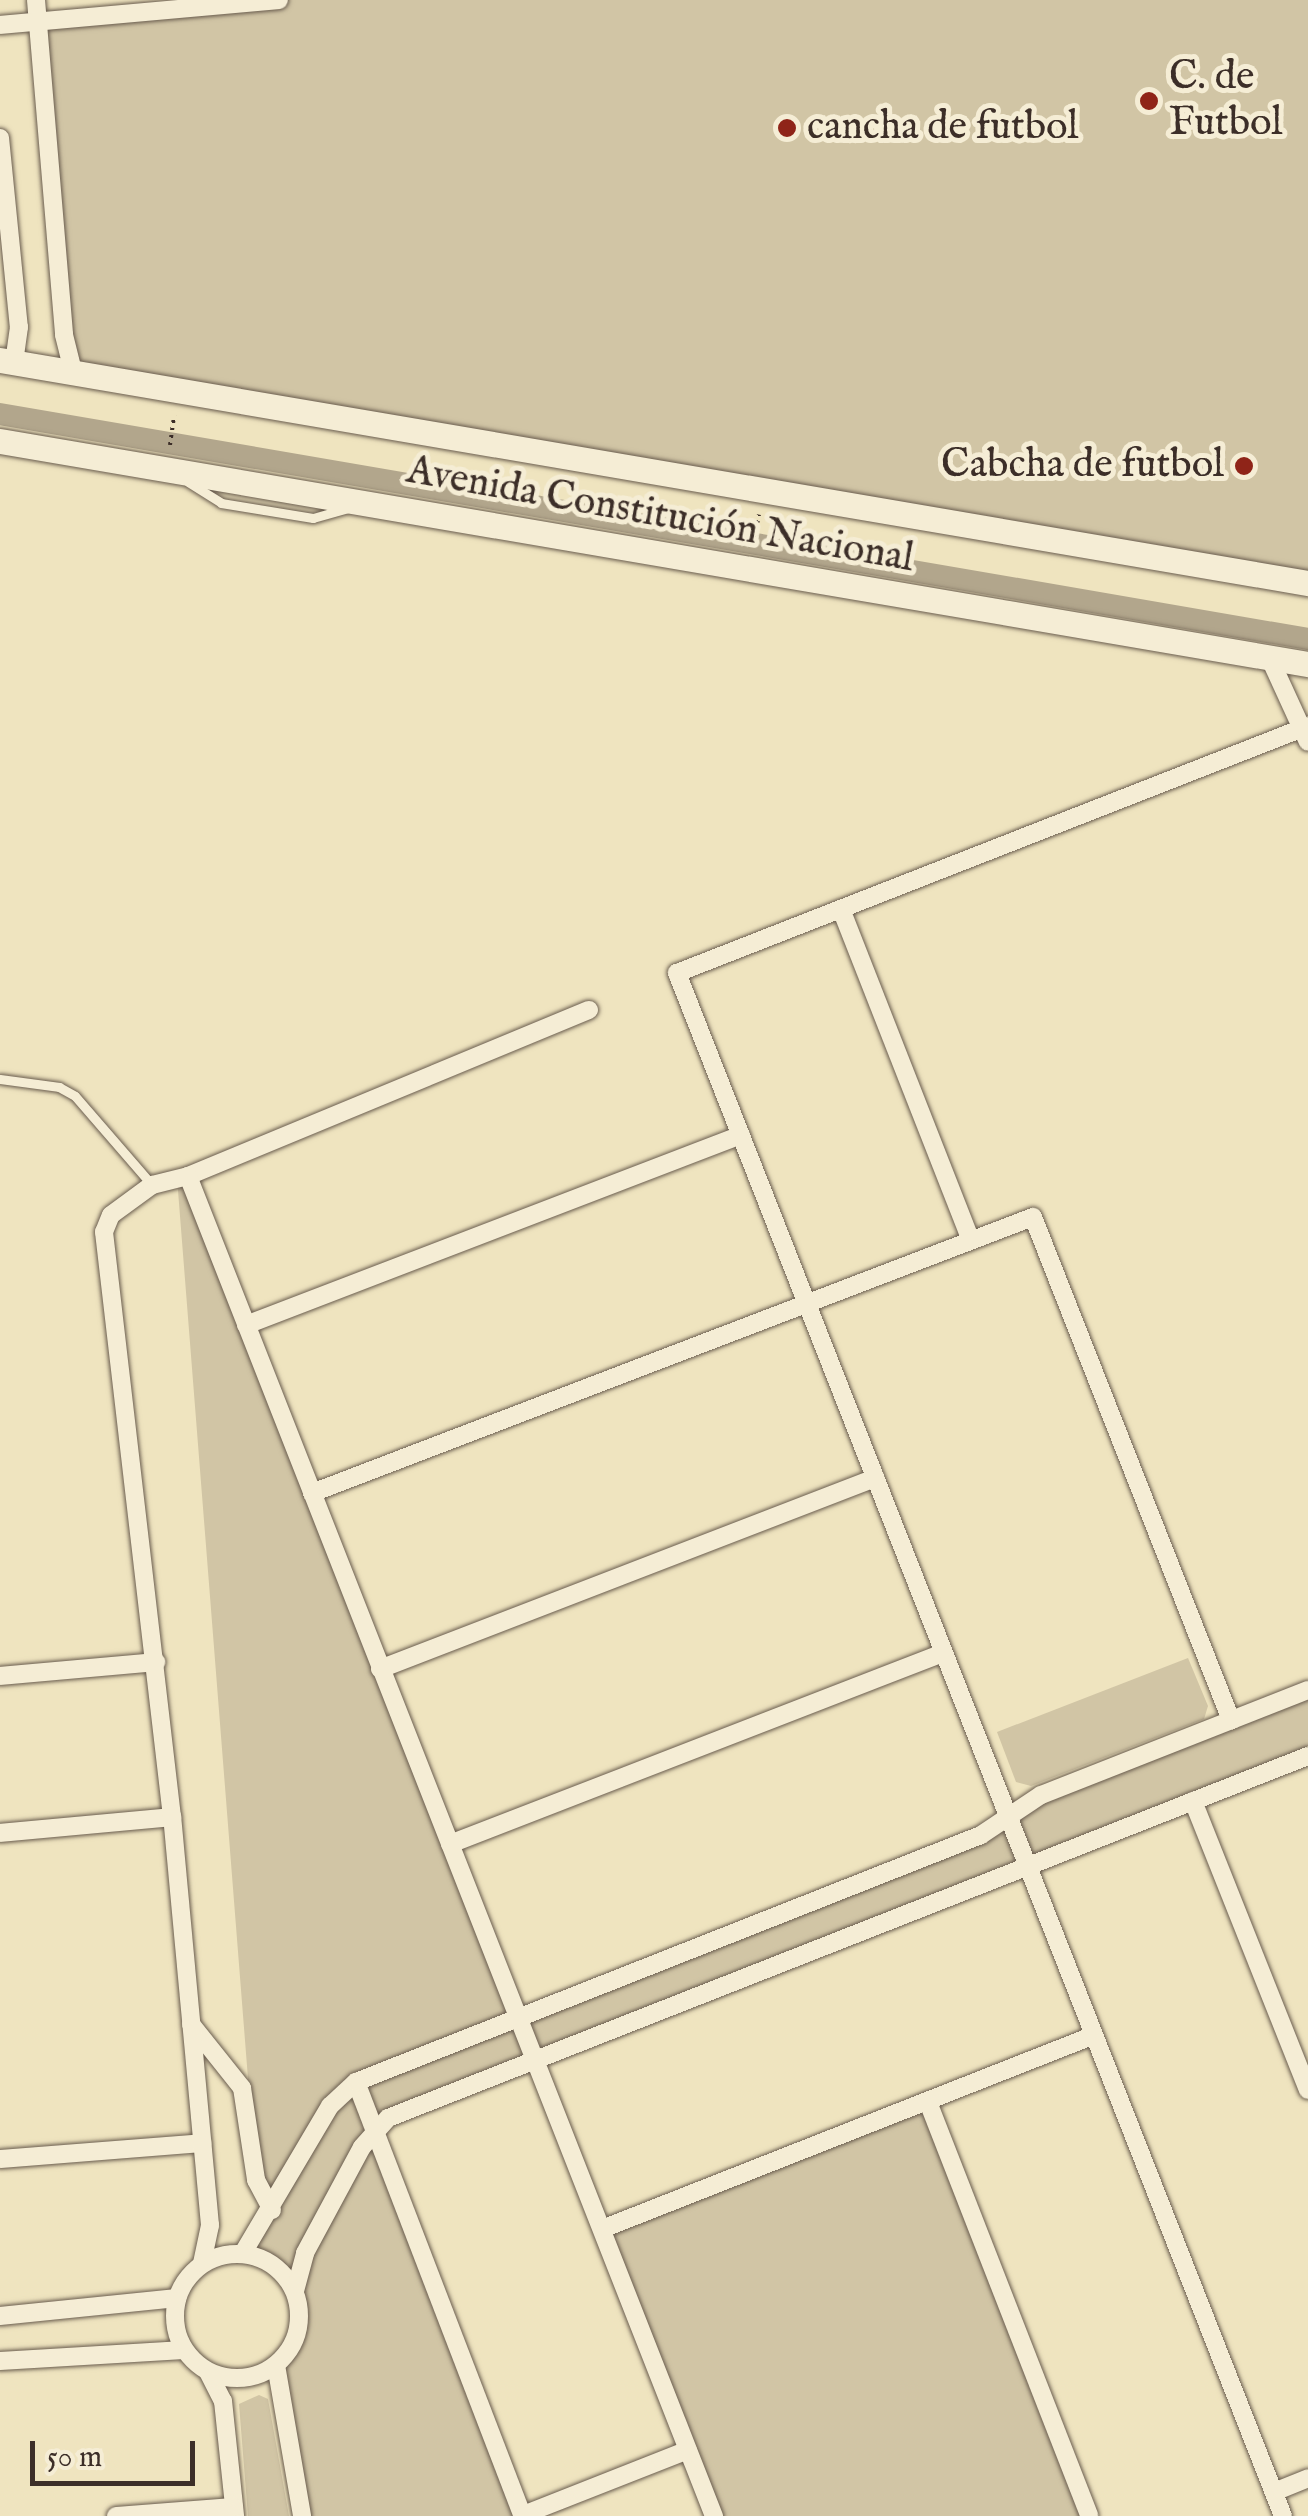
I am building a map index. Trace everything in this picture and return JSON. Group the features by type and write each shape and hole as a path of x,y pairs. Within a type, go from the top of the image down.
{"main road":[{"name":"Avenida Constitución Nacional","path":"7,361 763,493 1308,582"},
{"name":"Avenida Constitución Nacional","path":"0,441 1308,664"}],"street":[{"path":"36,0 64,335 74,372"},
{"path":"0,25 279,0"},
{"path":"0,138 19,327 7,361"},
{"path":"1270,659 1306,732 677,973 1284,2516"},
{"path":"841,909 970,1238"},
{"path":"116,2516 235,2512 223,2401 208,2372 184,2350 174,2316 177,2298 202,2264 210,2225 156,1662 104,1232 110,1215 152,1185 188,1176 589,1010"},
{"path":"246,1325 741,1135"},
{"path":"188,1176 714,2516"},
{"path":"312,1493 806,1300 1033,1217 1231,1720"},
{"path":"380,1669 875,1478"},
{"path":"450,1844 944,1653"},
{"path":"0,1676 156,1662"},
{"path":"243,2253 272,2210 330,2106 356,2082 981,1835 1041,1795 1308,1690"},
{"path":"208,2372 243,2378 276,2365 298,2331 295,2291 305,2253 375,2129 535,2060 1308,1756"},
{"path":"1193,1801 1308,2090"},
{"path":"0,1832 172,1817"},
{"path":"191,2023 242,2088 256,2180 272,2210"},
{"path":"602,2229 1092,2036"},
{"path":"356,2082 523,2516 688,2450"},
{"path":"928,2102 1089,2516"},
{"path":"0,2159 202,2143"},
{"path":"202,2264 243,2253 272,2264 295,2291"},
{"path":"0,2316 177,2298"},
{"path":"0,2361 184,2350"},
{"path":"276,2365 302,2516"},
{"path":"1274,2492 1308,2478"}],"lane":[{"path":"0,1079 59,1087 75,1096 152,1185"}],"path":[{"path":"171,470 178,391"},
{"path":"748,569 763,493"}],"shaded area":[{"path":"271,0 1308,0 1308,583 73,372 38,20"},
{"path":"188,1176 518,2018 981,1835 1041,1795 1308,1691 1308,1757 379,2125 525,2516 305,2516 276,2365 298,2331 295,2291 243,2253 267,2219 256,2180 177,1178"},
{"path":"1188,1658 1208,1706 1204,1719 1031,1786 1016,1782 997,1732"},
{"path":"928,2102 1089,2516 714,2516 602,2229"},
{"path":"259,2395 268,2399 289,2516 248,2516 239,2404"}],"waterway":[{"path":"0,414 1308,639"}],"place":[{"name":"C. de Futbol","path":"1149,101"},
{"name":"cancha de futbol","path":"787,128"},
{"name":"Cabcha de futbol","path":"1244,466"}]}
